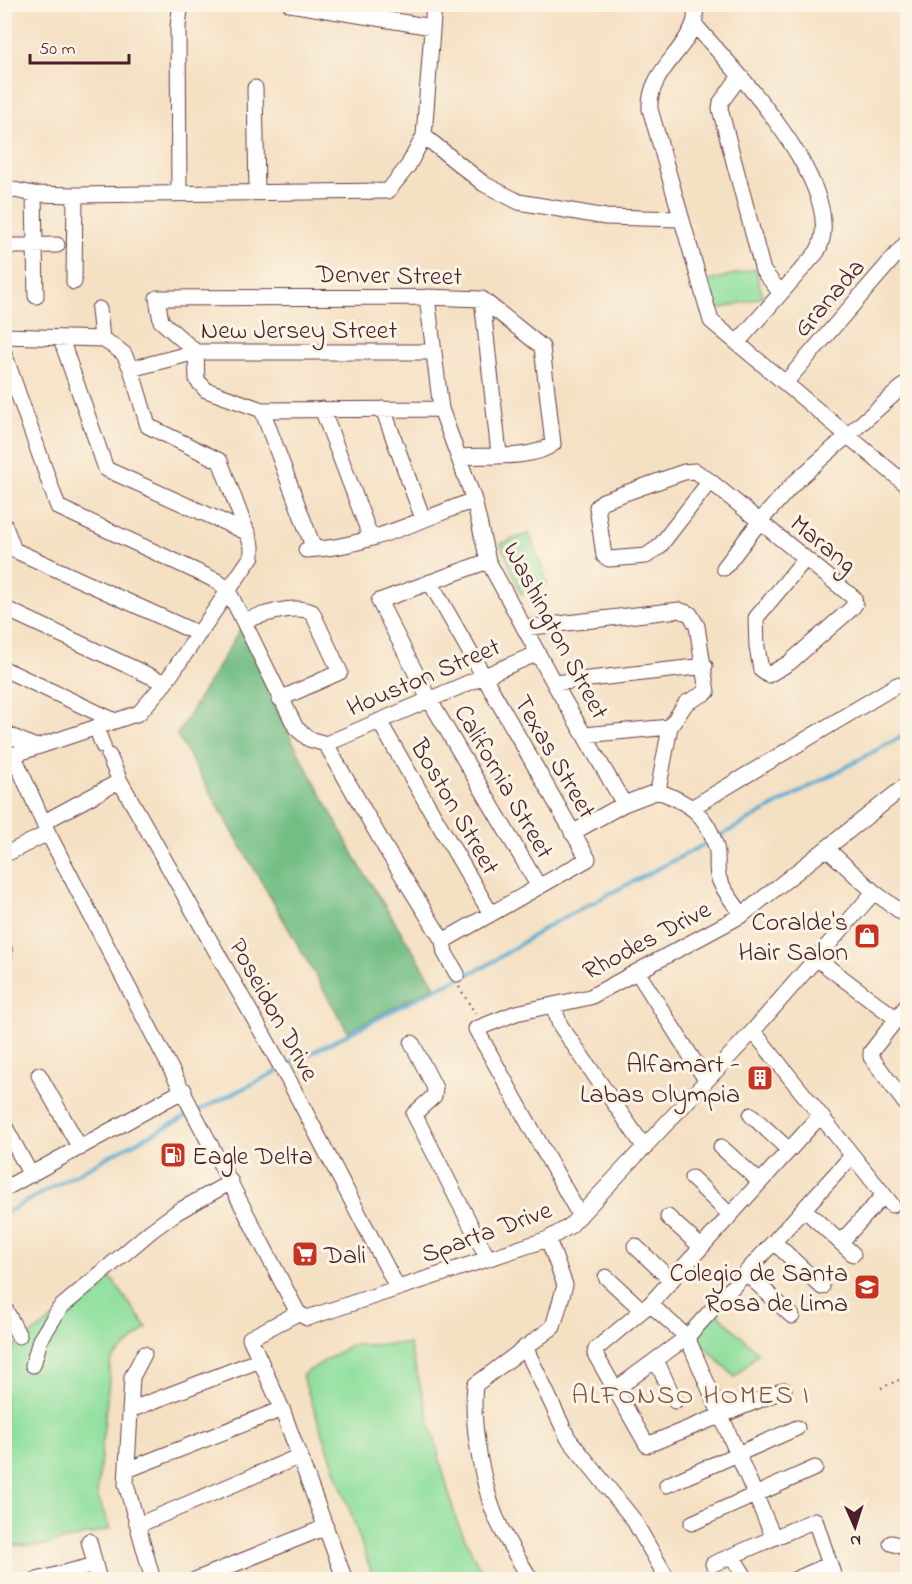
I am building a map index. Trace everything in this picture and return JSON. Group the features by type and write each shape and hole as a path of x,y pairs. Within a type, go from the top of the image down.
{"street":[{"path":"179,192 178,27 180,9 186,4"},
{"path":"290,4 432,27"},
{"path":"4,188 34,194 75,195 388,191 408,166 424,136 434,4"},
{"path":"696,4 694,24 660,75 649,98 650,109 708,317 908,486"},
{"path":"694,24 740,76 794,146 810,174 824,240 817,252 737,343"},
{"path":"740,76 721,102 720,109 763,271 780,292"},
{"path":"255,88 257,192"},
{"path":"424,136 484,184 519,202 606,217 680,219"},
{"path":"34,194 36,296"},
{"path":"74,282 75,195"},
{"name":"Granada","path":"785,383 908,241"},
{"path":"4,246 57,245"},
{"name":"Denver Street","path":"196,351 161,321 157,298 427,297 482,299 542,346 553,444 544,450 517,455 499,454"},
{"name":"Washington Street","path":"427,297 441,409 474,500 488,561 554,683 624,804"},
{"path":"460,457 499,454 482,299"},
{"path":"99,309 102,339"},
{"path":"4,336 102,339 124,354 131,369 148,426 220,461 248,533 252,556 165,684 139,713 9,756 298,1313 250,1338 300,1456 342,1579"},
{"path":"61,339 106,469 248,533"},
{"path":"196,351 197,380 201,386 262,410 441,409"},
{"name":"New Jersey Street","path":"131,369 196,351 434,352"},
{"path":"4,352 58,507 217,581 228,590 296,728 309,739 326,744 386,849 443,941 445,953 456,978"},
{"path":"724,568 760,521 795,482 908,382"},
{"path":"322,409 371,538"},
{"path":"383,409 423,519"},
{"path":"262,410 310,550 371,538 474,500"},
{"path":"695,471 710,481 659,547 646,556 609,559 604,556 597,507 603,501 684,472 695,471"},
{"name":"Marang","path":"710,481 854,598 855,604 789,663 768,675 762,670 757,647 756,618 805,559"},
{"path":"4,524 14,550 199,634"},
{"path":"430,582 488,561"},
{"name":"Texas Street","path":"430,582 588,859 540,887"},
{"name":"California Street","path":"430,582 379,601 429,699 540,887"},
{"path":"4,608 165,684"},
{"path":"243,620 295,609 312,612 340,672 280,699"},
{"path":"524,628 679,610 690,614 697,626 705,666 707,692 686,703 670,727 658,791"},
{"name":"Houston Street","path":"326,744 538,653"},
{"path":"554,683 705,666"},
{"path":"4,669 115,721"},
{"path":"693,807 897,686"},
{"name":"Boston Street","path":"379,721 491,914"},
{"name":"Poseidon Drive","path":"96,727 120,781 287,1077 397,1287"},
{"path":"584,735 670,727"},
{"path":"4,733 36,747"},
{"path":"4,855 120,781"},
{"name":"Rhodes Drive","path":"483,1026 516,1012 590,998 742,915 904,787"},
{"path":"572,833 624,804 658,791 676,798 693,807 706,826 716,847 719,880 742,915"},
{"path":"827,849 874,892 908,917"},
{"path":"443,941 540,887"},
{"name":"Sparta Drive","path":"298,1313 307,1317 548,1239 580,1216 753,1031 874,892"},
{"path":"4,949 4,957"},
{"path":"817,959 897,1019"},
{"path":"638,973 706,1080"},
{"path":"553,1005 560,1025 645,1148"},
{"path":"908,1005 871,1052 871,1057 908,1107"},
{"path":"483,1026 476,1029 580,1216"},
{"path":"753,1031 888,1200 842,1242"},
{"path":"412,1043 435,1088 434,1096 414,1114 488,1259"},
{"path":"39,1075 80,1149"},
{"path":"4,1189 186,1094"},
{"path":"751,1115 789,1150"},
{"path":"784,1390 647,1445 595,1354 596,1349 646,1307 671,1281 820,1116"},
{"path":"4,1125 32,1175"},
{"path":"721,1147 760,1182"},
{"path":"615,1389 687,1337 852,1156"},
{"path":"692,1178 730,1215"},
{"path":"33,1365 40,1340 60,1308 151,1231 177,1212 231,1182"},
{"path":"804,1209 853,1254"},
{"path":"668,1216 701,1247"},
{"path":"531,1580 513,1550 490,1502 472,1409 475,1385 553,1327 565,1285 548,1239"},
{"path":"774,1242 822,1287"},
{"path":"635,1246 671,1281"},
{"path":"746,1273 792,1316"},
{"path":"606,1277 687,1337 772,1536"},
{"path":"4,1307 19,1336"},
{"path":"525,1347 568,1437 633,1519 668,1580"},
{"path":"144,1354 132,1377 126,1484 153,1580"},
{"path":"130,1410 260,1360"},
{"path":"656,1360 675,1401"},
{"path":"127,1470 282,1409"},
{"path":"667,1485 797,1428"},
{"path":"138,1525 300,1456"},
{"path":"692,1523 815,1468"},
{"path":"713,1564 772,1536 815,1520 835,1580"},
{"path":"195,1580 326,1527"},
{"path":"42,1579 97,1572 89,1541"},
{"path":"891,1543 908,1548"},
{"path":"732,1556 747,1580"},
{"path":"794,1580 830,1564"}],"path":[{"path":"456,978 483,1026"},
{"path":"881,1388 908,1376"}],"green space":[{"path":"755,269 763,297 716,310 708,281"},
{"path":"529,533 548,584 521,594 501,544"},
{"path":"241,628 287,731 361,868 435,986 348,1032 177,735"},
{"path":"111,1278 147,1328 111,1360 97,1495 110,1529 41,1546 6,1545 4,1354"},
{"path":"717,1313 758,1353 735,1377 694,1336"},
{"path":"409,1344 456,1520 485,1579 374,1579 302,1375 350,1345"}],"waterway":[{"path":"716,838 908,733"},
{"path":"284,1067 431,991 486,966 548,926 709,842"},
{"path":"196,1112 278,1071"},
{"path":"4,1214 189,1115"}],"place":[{"name":"Coralde's Hair Salon","path":"867,936"},
{"name":"Alfamart - Labas Olympia","path":"760,1078"},
{"name":"Eagle Delta","path":"173,1155"},
{"name":"Dali","path":"305,1254"},
{"name":"Colegio de Santa Rosa de Lima","path":"867,1287"}],"district":[{"name":"ALFONSO HOMES I","path":"691,1394"}]}
